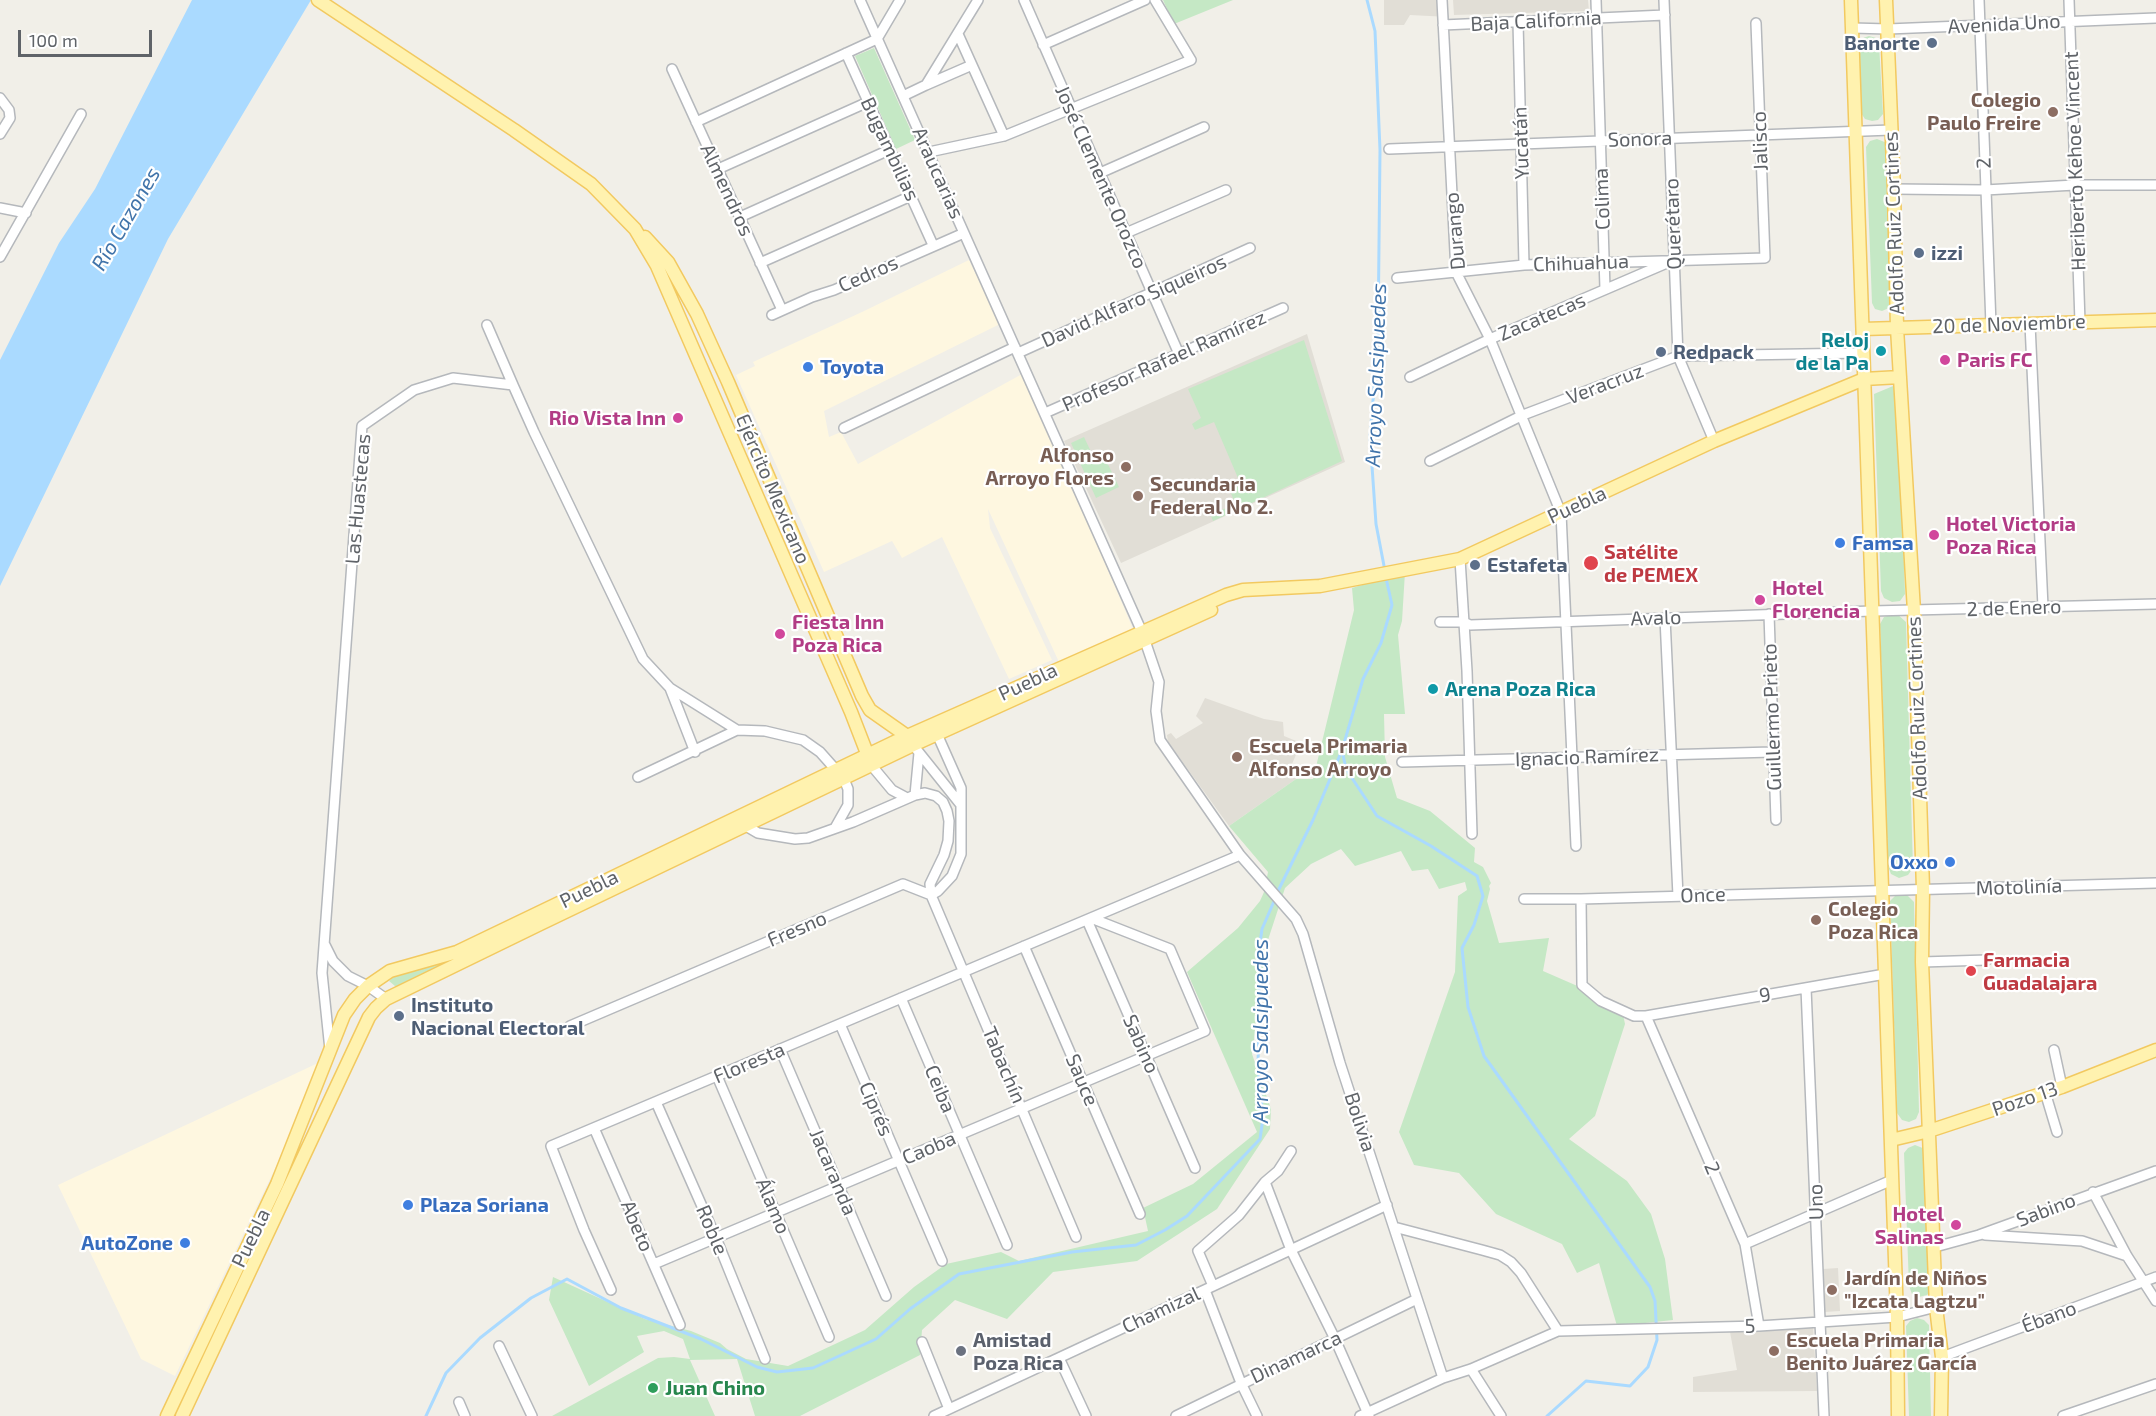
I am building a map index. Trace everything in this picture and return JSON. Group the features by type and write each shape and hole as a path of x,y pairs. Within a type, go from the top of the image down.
{"main road":[{"name":"Ejército Mexicano","path":"318,0 591,184 651,242 668,262 697,314 862,696 870,710 913,745"},
{"name":"Adolfo Ruiz Cortines","path":"1851,0 1897,1317 1898,1416"},
{"name":"Adolfo Ruiz Cortines","path":"1886,0 1897,328 1914,611 1923,889 1922,962 1936,1307 1942,1357 1941,1416"},
{"name":"Ejército Mexicano","path":"635,228 657,266 851,712 870,761"},
{"path":"681,322 697,314"},
{"name":"20 de Noviembre","path":"1863,329 2156,320"},
{"name":"Puebla","path":"167,1416 277,1184 344,1015 368,986 390,971 457,952 870,761 937,734 1226,595 1243,590 1320,586 1453,561 1714,441 1864,379 1900,377"},
{"path":"759,502 776,495"},
{"name":"Puebla","path":"913,745 1143,636"},
{"path":"851,712 870,710"},
{"name":"Puebla","path":"182,1416 369,1017 386,999 743,821"},
{"name":"Pozo 13","path":"1891,1140 1929,1131 2062,1087 2156,1050"}],"street":[{"name":"Araucarias","path":"860,0 1143,636 1159,682 1156,711 1160,740 1240,855"},
{"path":"696,122 877,39 900,0"},
{"path":"926,85 978,0"},
{"name":"José Clemente Orozco","path":"1024,0 1179,354"},
{"path":"1044,45 1144,0"},
{"path":"928,152 1004,136 1191,60 1155,0"},
{"name":"Durango","path":"1442,0 1456,272 1490,339 1523,415 1561,513 1576,846"},
{"name":"Colima","path":"1596,0 1605,290"},
{"name":"Querétaro","path":"1664,0 1678,356 1714,441"},
{"name":"2","path":"1979,0 1991,325"},
{"name":"Heriberto Kehoe Vincent","path":"2070,0 2080,322"},
{"name":"Baja California","path":"1443,25 1665,15"},
{"name":"Avenida Uno","path":"1852,28 1980,26 2156,18"},
{"name":"Yucatán","path":"1518,22 1524,265"},
{"name":"Jalisco","path":"1756,23 1765,258"},
{"path":"958,34 1004,136"},
{"name":"Bugambilias","path":"846,53 933,245"},
{"path":"903,96 972,65"},
{"name":"Almendros","path":"672,69 782,310"},
{"path":"0,134 10,118 9,110 2,100"},
{"path":"718,169 868,102"},
{"path":"0,257 81,114"},
{"path":"1100,173 1204,126"},
{"name":"Sonora","path":"1389,149 1891,130"},
{"path":"740,218 889,150"},
{"path":"1894,189 1985,190 2075,185 2156,185"},
{"path":"1126,233 1226,190"},
{"path":"760,263 911,196"},
{"path":"0,208 26,213"},
{"name":"Cedros","path":"772,315 964,233"},
{"name":"David Alfaro Siqueiros","path":"1017,350 1250,248"},
{"name":"Chihuahua","path":"1396,278 1524,265 1765,258"},
{"name":"Zacatecas","path":"1410,377 1490,339 1674,260"},
{"name":"Profesor Rafael Ramírez","path":"1045,413 1283,308"},
{"path":"487,324 534,432 643,659 670,688 737,729 803,740 820,752 840,775 848,789 848,805 835,828"},
{"path":"2030,324 2043,607"},
{"path":"844,428 1017,350"},
{"name":"Veracruz","path":"1430,461 1523,415 1678,356 1863,353"},
{"name":"Las Huastecas","path":"331,1051 322,973 362,426 414,390 453,378 513,385"},
{"path":"1453,561 1464,622 1472,834"},
{"name":"2 de Enero","path":"1872,611 2156,604"},
{"name":"Avalo","path":"1440,622 1464,622 1470,625 1872,611"},
{"name":"Guillermo Prieto","path":"1769,614 1776,820"},
{"path":"1665,618 1678,896"},
{"path":"670,688 695,752"},
{"path":"638,777 695,752 737,729"},
{"path":"743,821 758,833 795,839 808,838 911,796 925,794 936,796 943,802 947,811 948,841 930,884 931,895 952,876 961,854 961,788 937,734"},
{"path":"913,745 961,805"},
{"path":"911,796 913,745"},
{"name":"Ignacio Ramírez","path":"1402,762 1772,752"},
{"path":"870,761 892,790 911,796"},
{"name":"Bolivia","path":"1240,855 1296,919 1303,934 1340,1063 1443,1378"},
{"name":"Floresta","path":"611,1290 584,1230 551,1146 1240,855"},
{"name":"Motolinía","path":"1882,890 2156,883"},
{"name":"Fresno","path":"570,1026 903,884 931,895"},
{"name":"Once","path":"1524,899 1882,890"},
{"name":"Tabachín","path":"931,895 1076,1237"},
{"path":"1581,899 1582,985 1601,1001 1634,1016 1646,1016"},
{"name":"Caoba","path":"654,1264 1205,1031 1170,949 1089,919"},
{"name":"Sabino","path":"1089,919 1195,1168"},
{"path":"325,945 333,961 348,976 368,986 386,999"},
{"name":"Sauce","path":"1024,946 1140,1214"},
{"path":"1922,962 1987,960"},
{"name":"9","path":"1646,1016 1885,974"},
{"name":"Uno","path":"1806,988 1824,1416"},
{"name":"Ceiba","path":"901,998 1007,1245"},
{"name":"2","path":"1646,1016 1745,1244 1759,1326"},
{"name":"Ciprés","path":"840,1024 942,1261"},
{"name":"Jacaranda","path":"780,1049 886,1296"},
{"path":"2054,1050 2062,1087"},
{"name":"Álamo","path":"717,1076 829,1337"},
{"path":"2044,1092 2057,1132"},
{"name":"Roble","path":"656,1102 716,1238 765,1359"},
{"name":"Abeto","path":"594,1128 680,1325"},
{"path":"1257,1416 1241,1383 1198,1251 1239,1215 1265,1182 1278,1171 1291,1151"},
{"name":"Sabino","path":"1935,1247 1980,1235 2156,1171"},
{"path":"1745,1244 1892,1180"},
{"path":"1265,1182 1291,1250 1335,1339 1366,1415 1443,1378 1471,1369 1558,1331 1521,1273 1511,1262 1500,1255 1394,1227"},
{"path":"2093,1192 2127,1256 2156,1301"},
{"name":"Chamizal","path":"934,1416 1388,1205"},
{"path":"1980,1235 2082,1242 2127,1256"},
{"name":"Ébano","path":"1942,1357 2156,1277"},
{"name":"Dinamarca","path":"1176,1416 1417,1299"},
{"name":"5","path":"1558,1331 1759,1326 1821,1320 1897,1317 1936,1307"},
{"path":"922,1342 949,1409"},
{"path":"499,1346 532,1416"},
{"path":"1059,1358 1086,1416"},
{"path":"1471,1369 1501,1416"},
{"path":"2063,1416 2156,1384"},
{"path":"459,1402 465,1416"}],"shaded area":[{"path":"1384,0 1445,0 1449,17 1410,15 1404,25 1384,25"},
{"path":"1453,0 1588,0 1589,11 1454,15"},
{"path":"969,260 1000,324 824,411 829,437 841,432 858,464 1024,373 1133,629 1059,662 988,509 990,528 1052,660 1009,679 942,537 902,558 892,541 824,572 736,375 755,366 753,362"},
{"path":"1307,334 1345,462 1121,563 1064,441"},
{"name":"Escuela Primaria Alfonso Arroyo","path":"1205,698 1264,719 1283,722 1284,736 1301,743 1289,771 1296,779 1229,826 1168,742 1167,735 1171,733 1176,739 1203,723 1196,716"},
{"path":"318,1063 322,1071 175,1376 141,1359 58,1185"},
{"name":"Jardín de Niños \"Izcata Lagtzu\"","path":"1838,1268 1840,1311 1825,1312 1823,1269"},
{"name":"Escuela Primaria Benito Juárez García","path":"1813,1326 1817,1391 1693,1392 1693,1377 1737,1370 1730,1332"}],"green space":[{"path":"1163,0 1233,0 1174,24"},
{"path":"1869,36 1876,38 1879,44 1883,114 1878,120 1872,121 1865,119 1861,113 1859,44 1863,38"},
{"path":"874,48 915,140 896,149 855,56"},
{"path":"1877,139 1887,143 1891,307 1882,311 1875,309 1872,303 1866,147 1870,141"},
{"path":"1304,340 1342,461 1213,521 1211,516 1235,503 1230,491 1241,485 1214,422 1195,430 1192,424 1201,418 1188,389"},
{"path":"1898,384 1905,594 1900,601 1892,602 1884,598 1881,591 1874,394"},
{"path":"1084,437 1093,456 1102,452 1119,487 1096,498 1071,443"},
{"path":"1405,572 1402,621 1398,635 1405,714 1384,714 1385,757 1397,798 1430,811 1475,848 1474,862 1483,867 1491,883 1487,901 1499,943 1549,938 1543,971 1621,1005 1625,1024 1595,1116 1569,1139 1627,1181 1651,1214 1665,1259 1673,1320 1617,1326 1599,1263 1577,1273 1562,1244 1496,1214 1459,1173 1414,1165 1399,1132 1455,972 1458,896 1467,890 1465,882 1439,889 1428,869 1412,871 1401,851 1355,866 1341,849 1311,864 1285,888 1267,943 1252,1054 1271,1109 1270,1129 1217,1209 1137,1261 1053,1272 1007,1319 955,1300 922,1330 920,1355 800,1416 755,1416 737,1359 690,1360 715,1416 552,1416 658,1358 690,1359 683,1339 664,1331 637,1336 644,1352 589,1386 549,1300 553,1277 645,1319 691,1331 720,1343 746,1359 788,1366 865,1330 914,1287 946,1264 1001,1252 1019,1261 1148,1231 1143,1208 1193,1184 1257,1132 1187,972 1238,928 1260,901 1264,892 1268,872 1229,826 1296,779 1313,779 1354,610 1352,588"},
{"path":"1896,613 1906,622 1913,868 1908,875 1899,878 1891,874 1888,866 1880,624 1884,617"},
{"path":"1898,893 1906,894 1914,902 1919,1112 1916,1119 1909,1122 1902,1120 1897,1113 1890,901"},
{"path":"495,939 399,986 389,981 395,976 443,963"},
{"path":"1915,1145 1925,1149 1930,1292 1919,1297 1912,1294 1909,1286 1904,1153"},
{"path":"1917,1318 1929,1325 1931,1416 1909,1416 1906,1326"}],"water":[{"name":"Río Cazones","path":"192,0 311,0 168,239 0,586 0,360 59,243 95,189"}],"waterway":[{"name":"Arroyo Salsipuedes","path":"1367,0 1375,31 1380,150 1378,339 1370,437 1376,524 1385,571"},
{"name":"Arroyo Salsipuedes","path":"1277,893 1313,820 1342,750 1363,679 1381,643 1392,605 1386,578"},
{"path":"1342,750 1346,769 1377,816 1431,846 1477,876 1483,896 1474,925 1462,948 1468,1007 1484,1056 1650,1287 1655,1301 1657,1340 1648,1367 1630,1386 1586,1381 1547,1416"},
{"name":"Arroyo Salsipuedes","path":"426,1416 446,1373 480,1338 531,1298 567,1279 621,1308 701,1339 757,1367 777,1372 813,1368 876,1339 910,1309 959,1274 1072,1252 1136,1245 1165,1230 1187,1216 1260,1139 1263,1118 1258,1067 1260,943 1262,929 1275,899"}],"place":[{"name":"Banorte","path":"1932,43"},
{"name":"Colegio Paulo Freire","path":"2053,112"},
{"name":"izzi","path":"1919,253"},
{"name":"Reloj de la Pa","path":"1881,351"},
{"name":"Redpack","path":"1661,352"},
{"name":"Paris FC","path":"1945,360"},
{"name":"Toyota","path":"808,367"},
{"name":"Rio Vista Inn","path":"678,418"},
{"name":"Alfonso Arroyo Flores","path":"1126,467"},
{"name":"Secundaria Federal No 2.","path":"1138,496"},
{"name":"Hotel Victoria Poza Rica","path":"1934,535"},
{"name":"Famsa","path":"1840,543"},
{"name":"Satélite de PEMEX","path":"1591,563"},
{"name":"Estafeta","path":"1475,565"},
{"name":"Hotel Florencia","path":"1760,600"},
{"name":"Fiesta Inn Poza Rica","path":"780,634"},
{"name":"Arena Poza Rica","path":"1433,689"},
{"name":"Escuela Primaria Alfonso Arroyo","path":"1237,757"},
{"name":"Oxxo","path":"1950,862"},
{"name":"Colegio Poza Rica","path":"1816,920"},
{"name":"Farmacia Guadalajara","path":"1971,971"},
{"name":"Instituto Nacional Electoral","path":"399,1016"},
{"name":"Plaza Soriana","path":"408,1205"},
{"name":"Hotel Salinas","path":"1956,1225"},
{"name":"AutoZone","path":"185,1243"},
{"name":"Jardín de Niños \"Izcata Lagtzu\"","path":"1832,1290"},
{"name":"Amistad Poza Rica","path":"961,1351"},
{"name":"Escuela Primaria Benito Juárez García","path":"1774,1351"},
{"name":"Juan Chino","path":"653,1388"}]}
